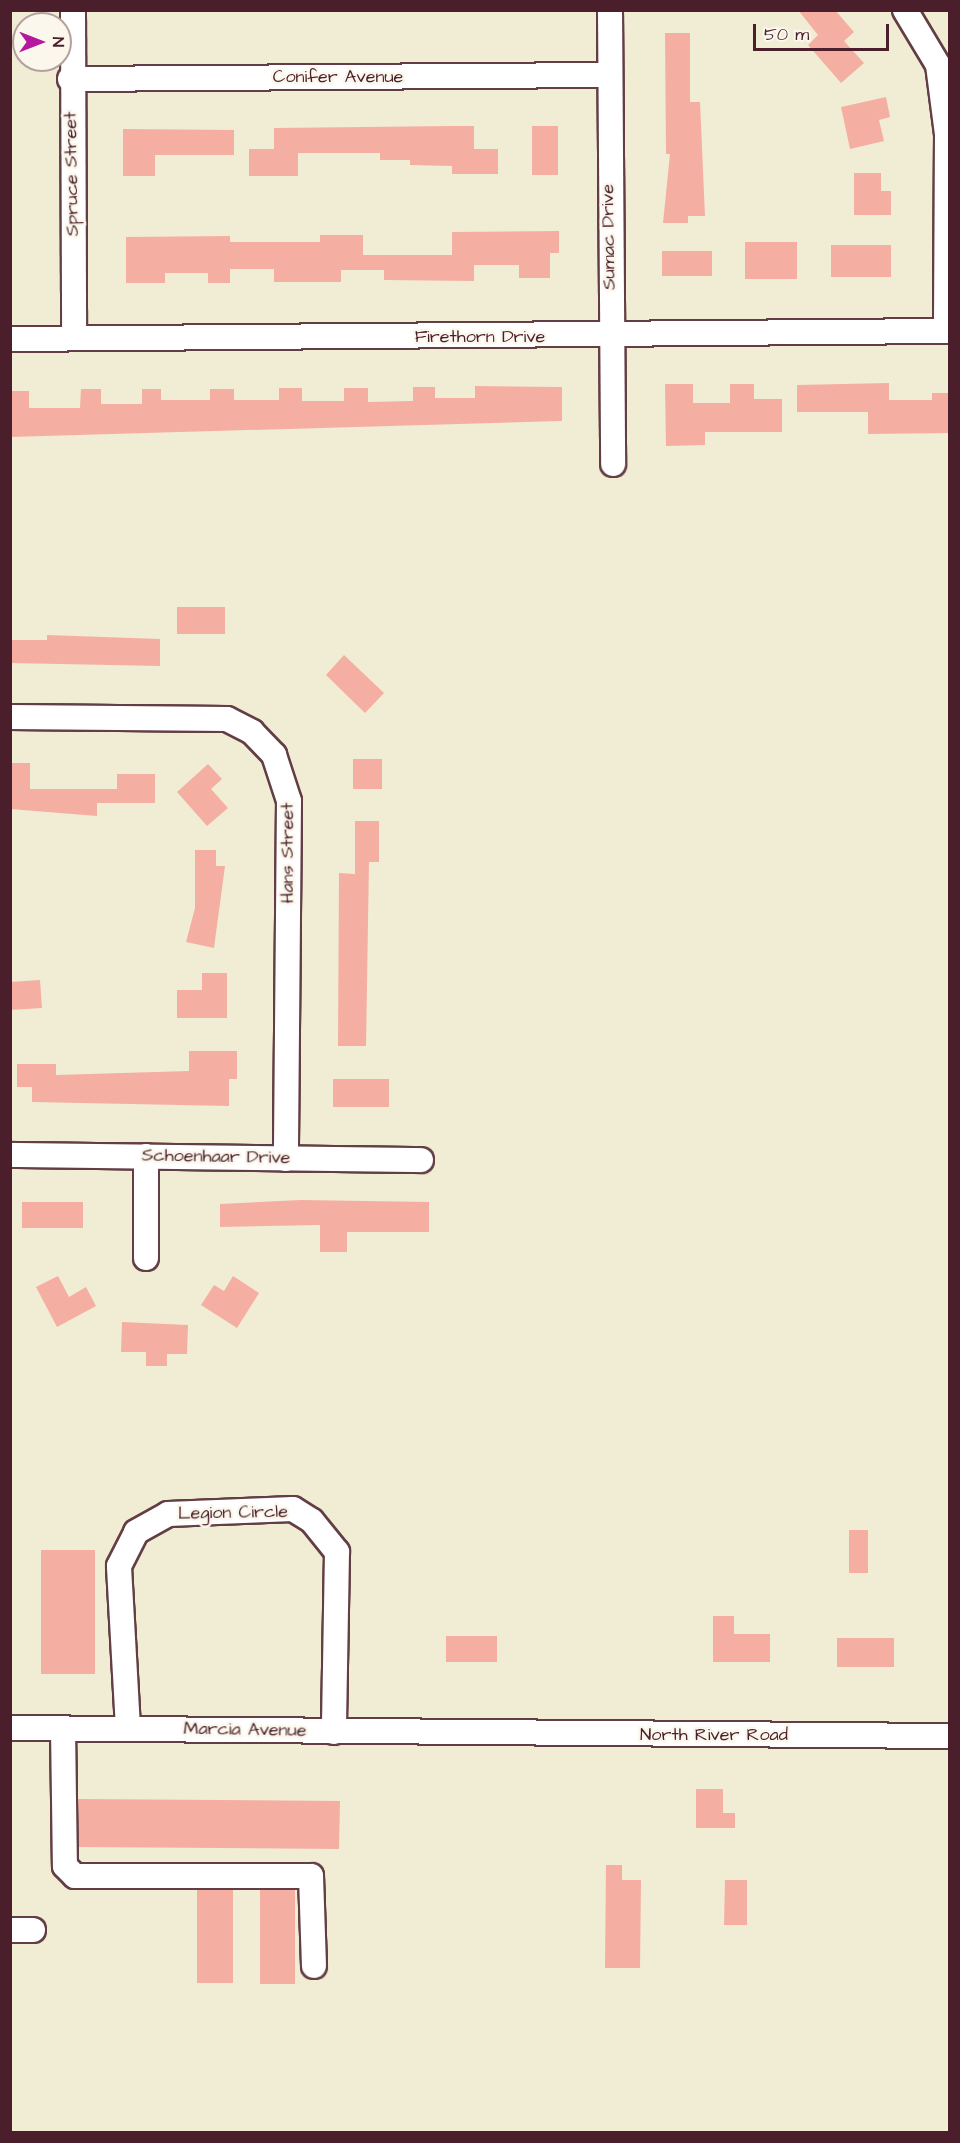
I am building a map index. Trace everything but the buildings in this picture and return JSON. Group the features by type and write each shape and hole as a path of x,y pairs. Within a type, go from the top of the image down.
{"street":[{"name":"Spruce Street","path":"73,10 70,79 74,338"},
{"name":"Sumac Drive","path":"610,10 607,75 613,464"},
{"path":"905,10 940,77 947,134 948,331"},
{"name":"Conifer Avenue","path":"70,79 607,75"},
{"name":"Firethorn Drive","path":"10,339 610,336 948,331"},
{"name":"Hans Street","path":"10,717 227,719 252,732 274,755 289,801 286,1159"},
{"name":"Schoenhaar Drive","path":"10,1155 421,1160"},
{"path":"146,1156 146,1258"},
{"name":"Legion Circle","path":"128,1728 119,1566 136,1532 168,1514 293,1509 312,1521 337,1552 334,1732"},
{"name":"Marcia Avenue","path":"10,1728 479,1735"},
{"path":"63,1728 64,1866 75,1876 311,1876 314,1966"},
{"name":"North River Road","path":"479,1735 950,1736"}]}
